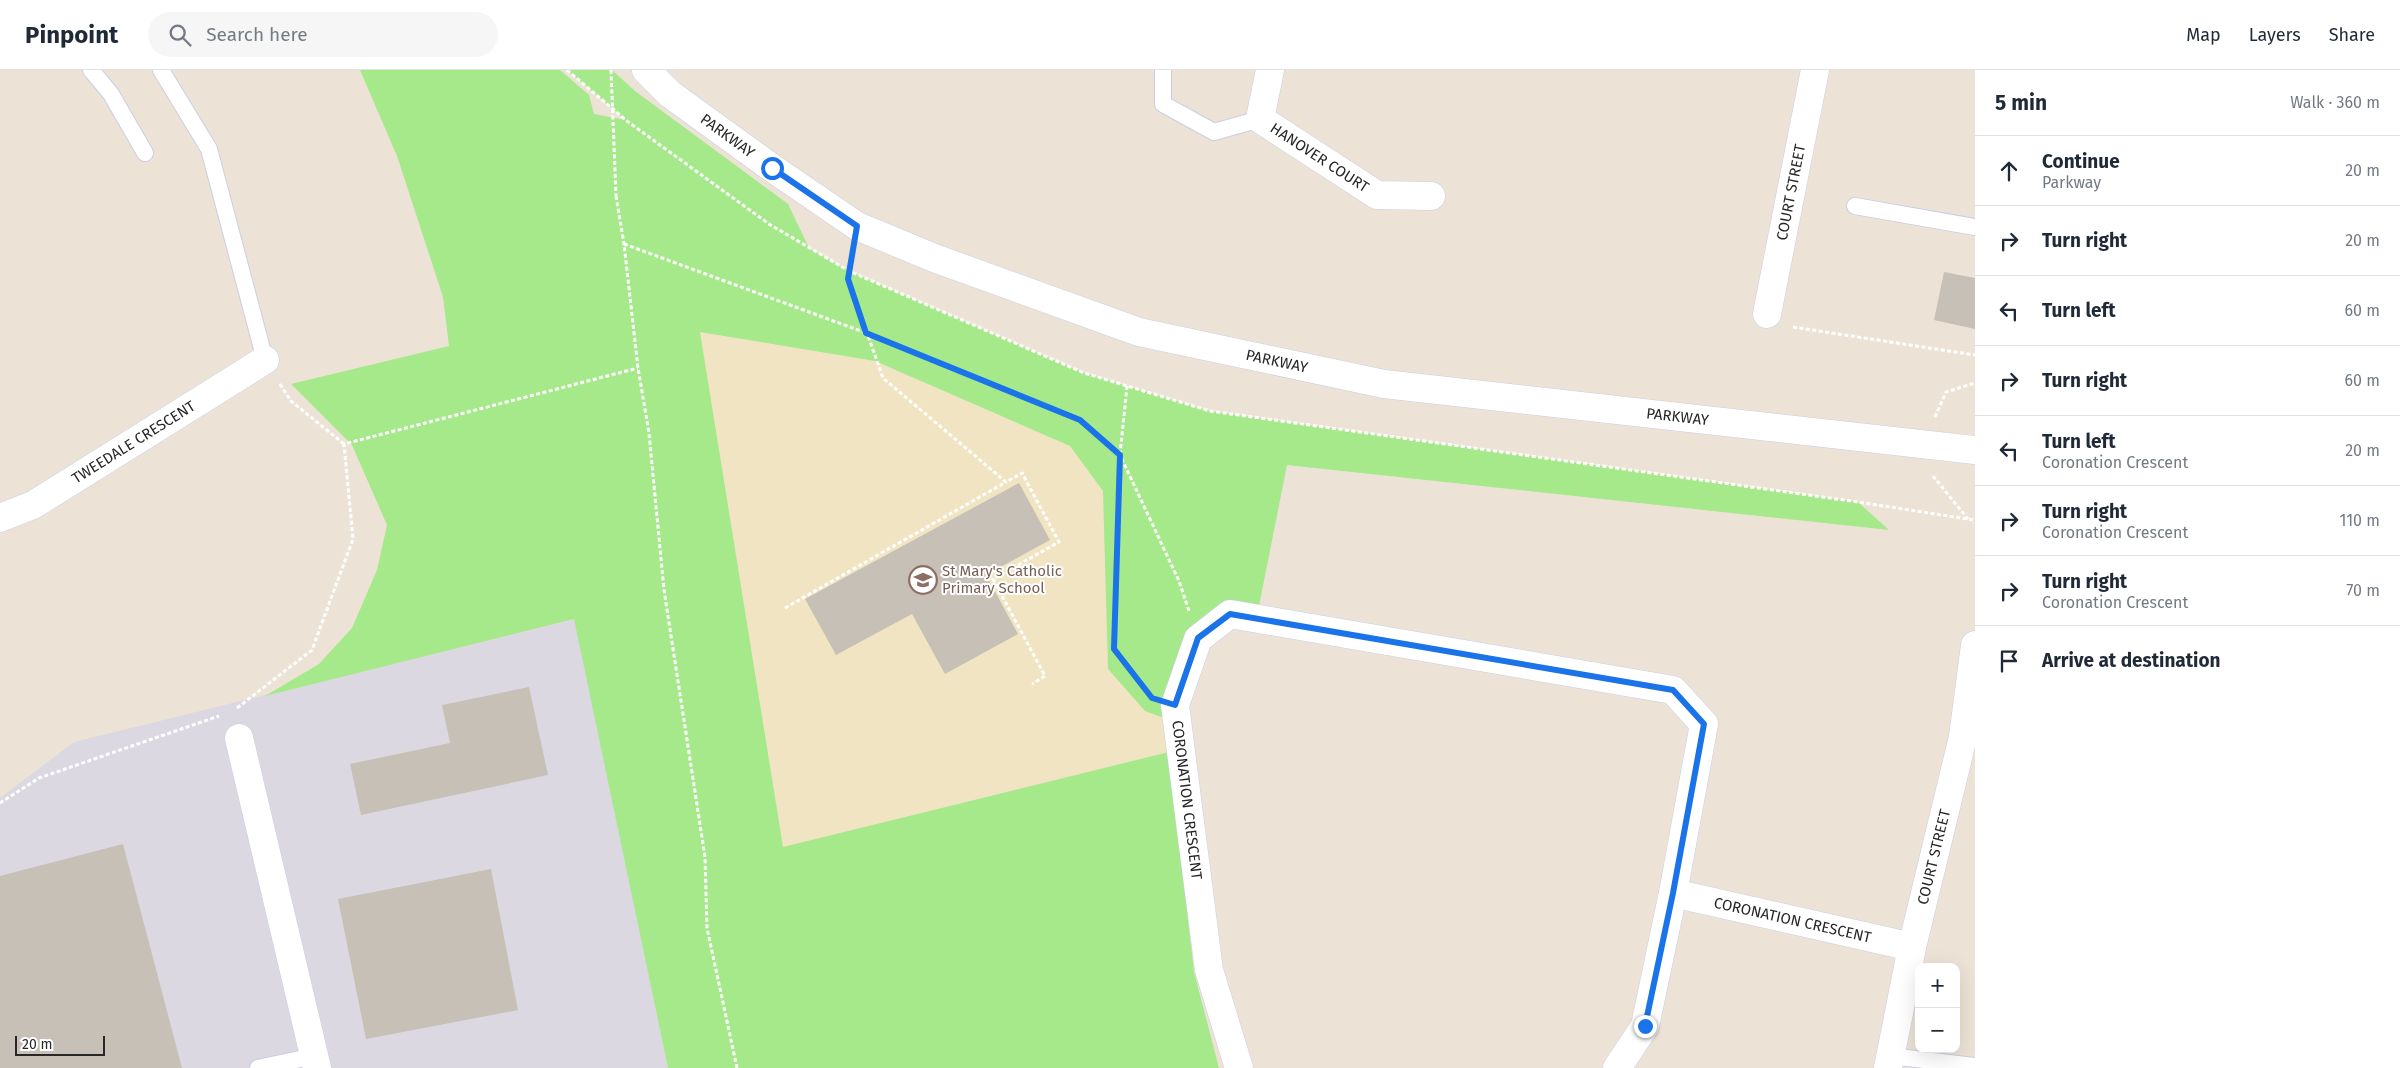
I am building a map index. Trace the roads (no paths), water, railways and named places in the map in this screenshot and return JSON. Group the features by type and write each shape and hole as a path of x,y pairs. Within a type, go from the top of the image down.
{"street":[{"name":"PARKWAY","path":"646,70 670,94 772,168 857,226 934,258 1139,332 1384,384 1975,450"},
{"name":"HANOVER COURT","path":"1270,70 1260,119 1377,195 1431,196"},
{"name":"COURT STREET","path":"1767,314 1815,70"},
{"name":"TWEEDALE CRESCENT","path":"0,518 34,505 264,360"},
{"name":"CORONATION CRESCENT","path":"1239,1068 1209,970 1175,705 1198,638 1230,614 1673,690 1704,724 1673,893 1645,1026 1617,1068"},
{"name":"COURT STREET","path":"1889,1062 1912,947 1963,737 1975,645"},
{"path":"239,738 316,1062"},
{"name":"CORONATION CRESCENT","path":"1673,893 1912,947"}],"lane":[{"path":"91,70 111,94 145,153"},
{"path":"161,70 209,149 264,360"},
{"path":"1163,70 1163,104 1214,132 1260,119"},
{"path":"1855,206 1975,227"},
{"path":"258,1068 316,1062"},
{"path":"1889,1062 1975,1066"}],"place":[{"name":"St Mary's Catholic Primary School","path":"923,580"}]}
